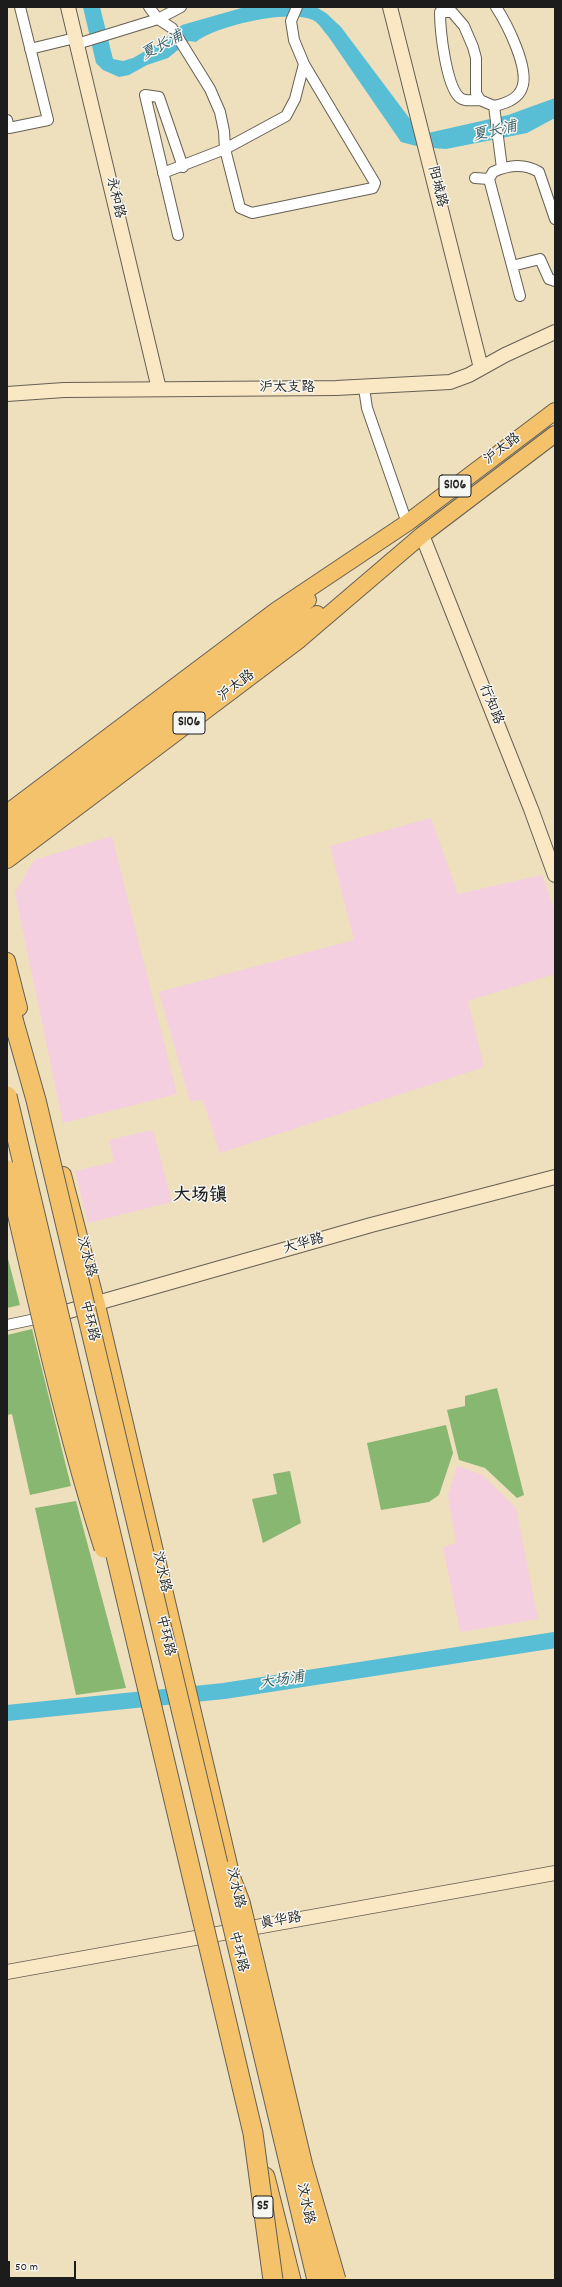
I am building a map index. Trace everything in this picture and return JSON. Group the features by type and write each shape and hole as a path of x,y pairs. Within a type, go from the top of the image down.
{"highway":[{"name":"中环路","path":"7,993 38,1108 207,1816 226,1907 320,2278"},
{"name":"中环路","path":"7,1096 148,1687 174,1806 253,2133 291,2280"},
{"path":"7,1170 88,1498 148,1687"},
{"path":"207,1816 240,1902 304,2166 336,2280"},
{"name":"S5","path":"253,2133 273,2280"}],"main road":[{"name":"沪太路","path":"7,813 277,610 354,560 555,411"},
{"name":"沪太路","path":"7,860 299,640 422,535 555,434"},
{"name":"沪太路","path":"7,829 284,620 354,560"},
{"name":"沪太路","path":"7,844 291,630 368,582"},
{"name":"汶水路","path":"7,961 97,1304 244,1928 320,2278"},
{"path":"7,1117 55,1315 149,1737 197,1938 283,2280"}],"street":[{"path":"7,120 9,128 48,120 20,7"},
{"name":"永和路","path":"68,7 81,41 159,389"},
{"path":"149,7 158,18 172,28 210,89 220,112 224,131 225,149 240,208 252,213 373,188 375,183 304,64 294,40 290,21 297,7"},
{"path":"30,49 81,41 110,34 158,18 181,7"},
{"name":"阳城路","path":"390,7 481,368"},
{"path":"494,110 513,98 521,90 524,79 510,32 496,7"},
{"path":"480,100 464,100 458,97 453,88 446,56 440,10 452,12 458,16 467,31 476,58 476,93 480,100 494,110 502,168"},
{"path":"163,173 183,167 225,149 286,116 295,99 304,64"},
{"path":"178,235 145,96 159,97 183,167"},
{"path":"520,296 489,179 493,172 502,168 524,166 539,172 555,219"},
{"path":"475,178 489,179"},
{"path":"512,266 540,259 549,279 555,281"},
{"name":"沪太支路","path":"7,394 64,390 364,388 450,382 469,375 555,332"},
{"path":"364,388 367,408 406,522"},
{"name":"行知路","path":"422,535 531,809 555,875"},
{"name":"大华路","path":"55,1315 371,1225 555,1177"},
{"path":"7,1326 55,1315"},
{"name":"真华路","path":"7,1972 555,1873"}],"shaded area":[{"path":"431,818 458,894 542,875 555,912 555,974 468,1001 484,1067 220,1153 203,1100 190,1101 159,992 354,940 330,846"},
{"path":"112,836 177,1094 63,1123 15,893 34,860"},
{"path":"153,1130 172,1202 88,1223 75,1171 114,1162 109,1140"},
{"path":"457,1466 483,1475 516,1508 538,1619 460,1632 443,1547 456,1543 448,1496"}],"green space":[{"path":"7,1255 20,1305 7,1308"},
{"path":"32,1329 71,1486 30,1495 12,1414 7,1415 7,1335"},
{"path":"497,1388 524,1495 517,1498 485,1468 459,1460 447,1410 465,1406 465,1396"},
{"path":"446,1425 453,1453 439,1495 429,1502 381,1510 367,1443"},
{"path":"290,1471 301,1523 263,1543 252,1499 277,1494 273,1474"},
{"path":"76,1501 126,1688 76,1695 35,1508"}],"water":[{"name":"夏长浦","path":"83,7 100,7 113,59 123,61 133,58 159,43 182,25 245,7 316,7 326,13 341,27 416,127 428,133 508,115 555,98 555,118 527,133 446,149 420,147 401,142 328,36 316,22 306,18 291,17 255,20 220,30 196,42 189,41 168,58 147,65 129,75 119,77 103,70 96,63"}],"waterway":[{"name":"大场浦","path":"7,1713 224,1691 555,1640"}],"district":[{"name":"大场镇","path":"200,1198"}]}
